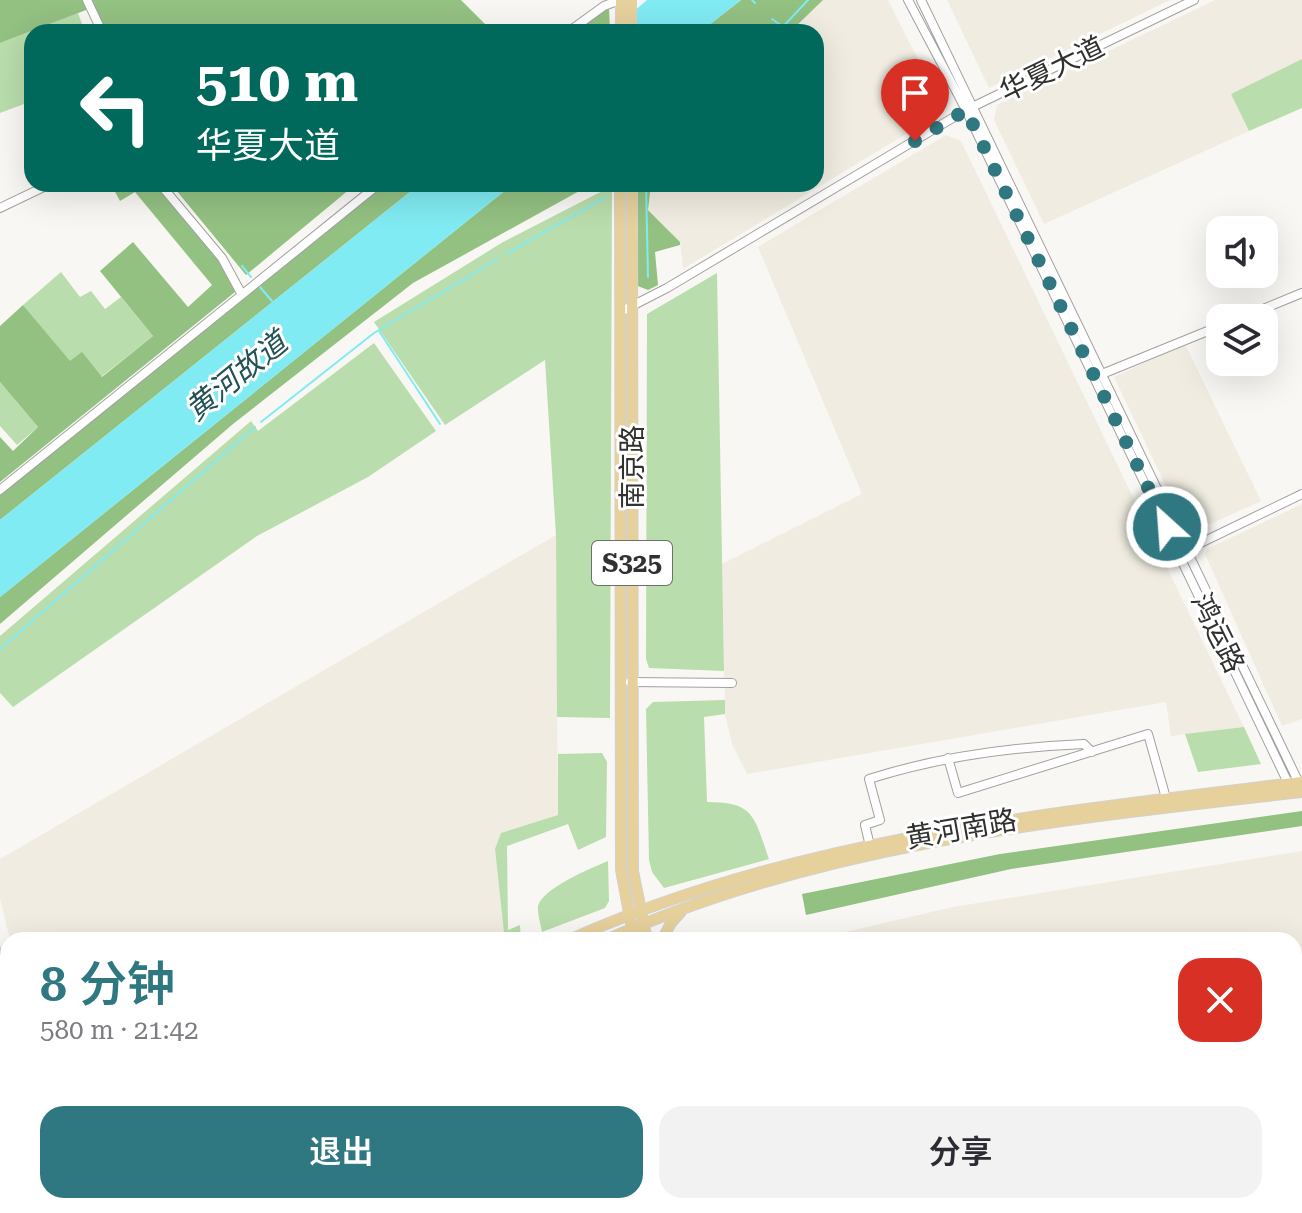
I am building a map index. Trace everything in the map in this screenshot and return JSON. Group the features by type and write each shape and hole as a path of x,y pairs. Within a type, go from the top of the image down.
{"main road":[{"path":"622,24 623,1"},
{"path":"623,1 629,24"},
{"name":"南京路","path":"620,192 627,309"},
{"name":"南京路","path":"632,192 627,309 627,682 636,931"},
{"name":"黄河南路","path":"588,932 633,913 870,846 974,825 1166,798 1298,787"},
{"name":"黄河南路","path":"636,931 683,911 796,874 973,835 1298,787"},
{"path":"666,932 683,911"}],"street":[{"path":"87,0 98,24"},
{"name":"鸿运路","path":"908,0 966,110 1179,553 1298,787"},
{"name":"鸿运路","path":"921,0 1189,549 1298,787"},
{"name":"华夏大道","path":"627,309 966,110 1194,0"},
{"path":"579,24 604,6 623,1"},
{"path":"0,208 33,192"},
{"path":"167,192 222,258 241,293"},
{"path":"0,490 369,192"},
{"path":"1275,304 1302,293"},
{"path":"1095,379 1206,332"},
{"path":"1179,553 1302,494"},
{"path":"627,682 732,683"},
{"path":"948,758 958,793 1148,734 1166,798"},
{"path":"870,846 865,825 880,820 869,779 948,758 1041,746 1084,744 1092,752"}],"shaded area":[{"path":"823,0 888,0 944,111 824,184 824,24 798,24"},
{"path":"947,0 1170,0 989,88"},
{"path":"1215,0 1302,0 1302,59 1232,94 1249,131 1044,224 994,120 997,105"},
{"path":"946,135 961,141 1244,727 1171,736 1166,702 747,774 732,744 725,714 722,564 862,494 758,247"},
{"path":"650,192 810,192 683,269 680,242 648,209"},
{"path":"1185,344 1261,501 1197,530 1185,526 1114,377"},
{"path":"1302,504 1302,719 1282,726 1205,554 1207,549"},
{"path":"556,535 558,815 501,833 495,850 505,932 8,932 0,898 0,859"},
{"path":"1302,851 1302,932 845,932 953,907"}],"green space":[{"path":"0,0 461,0 485,24 101,24 94,7 50,24 24,24 24,34 0,43"},
{"path":"741,0 823,0 798,24 710,24"},
{"path":"609,7 610,24 584,24"},
{"path":"78,13 82,24 49,24"},
{"path":"24,34 24,104 0,113 0,43"},
{"path":"1302,59 1302,108 1249,131 1231,94"},
{"path":"115,192 135,192 120,201"},
{"path":"135,192 163,192 218,260 235,292 0,482 0,437 13,451 38,427 0,382 0,326 23,305 70,361 82,352 102,377 153,336 100,271 133,242 188,307 212,285"},
{"path":"178,192 346,192 246,275"},
{"path":"373,192 410,192 0,520 0,495"},
{"path":"503,192 578,192 413,283 233,424 0,624 0,597"},
{"path":"600,192 612,192 610,718 557,717 556,535 545,360 445,425 374,322 503,242"},
{"path":"635,192 650,192 648,210 680,245 655,252 658,285 648,290 635,285"},
{"path":"61,272 80,297 91,291 105,309 121,297 153,336 101,377 70,362 23,305"},
{"path":"717,273 724,671 649,668 646,659 647,314"},
{"path":"374,343 436,431 368,477 257,536 13,707 0,693 0,636 251,421 258,431"},
{"path":"0,382 38,427 17,445 0,426"},
{"path":"725,700 725,714 704,717 707,802 744,809 760,832 769,859 664,888 652,872 649,860 646,709 653,702"},
{"path":"1244,727 1261,764 1198,772 1185,734"},
{"path":"602,753 607,762 606,837 578,850 568,824 507,846 508,930 520,925 520,932 504,932 495,849 501,833 558,815 558,754"},
{"path":"1302,811 1302,826 1011,869 806,915 802,894 1000,854"},
{"path":"608,861 609,901 605,908 542,932 538,906 542,899 568,879"}],"water":[{"path":"647,0 741,0 710,24 619,24"},
{"name":"黄河故道","path":"410,192 503,192 0,597 0,520"}],"waterway":[{"path":"752,0 755,3"},
{"path":"786,24 808,0"},
{"path":"772,19 779,24"},
{"path":"646,192 648,277"},
{"path":"506,254 606,197"},
{"path":"261,422 374,333 498,259"},
{"path":"242,266 251,277"},
{"path":"260,287 272,301"},
{"path":"379,331 440,424"},
{"path":"0,649 255,427"}],"route":[{"path":"915,141 966,110 1167,527"}]}
